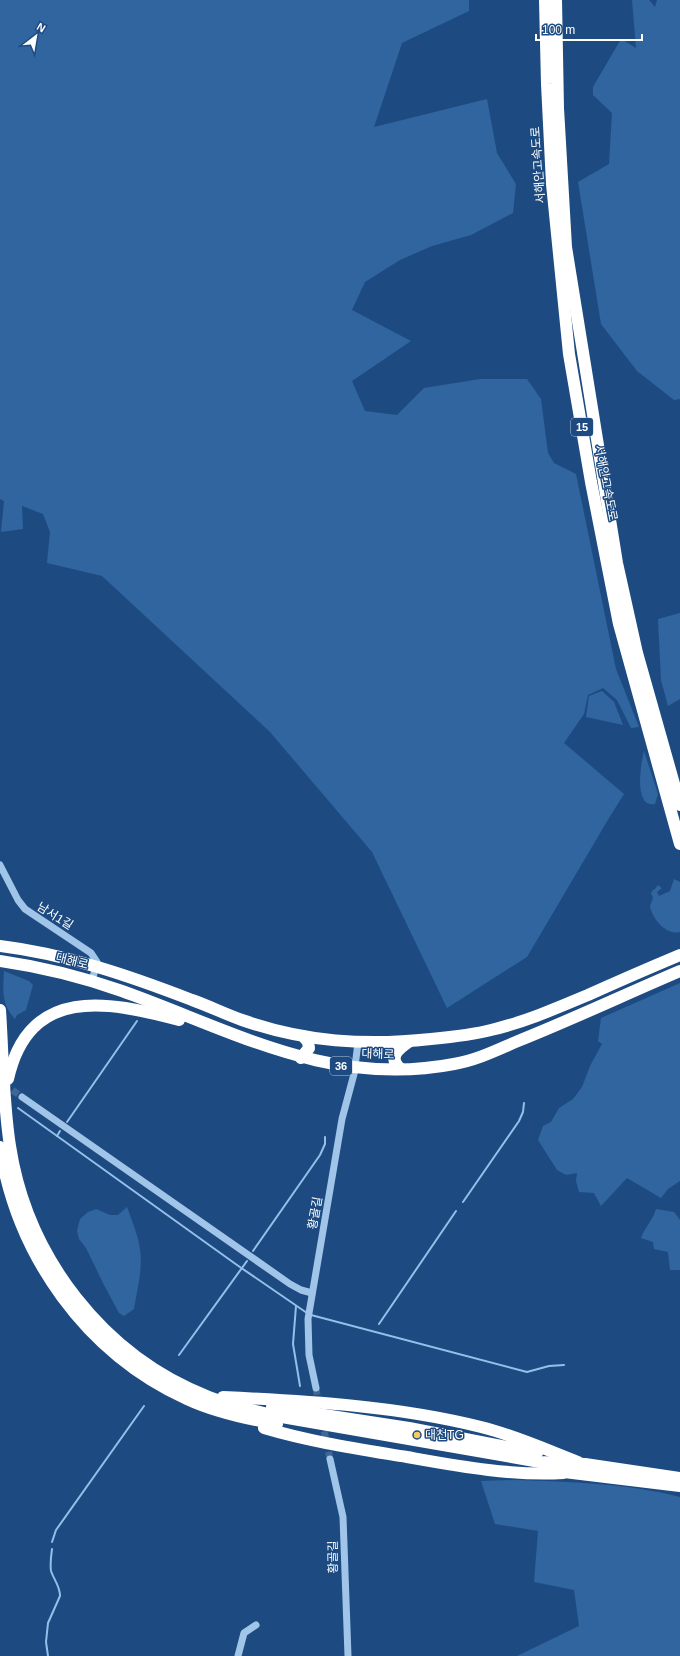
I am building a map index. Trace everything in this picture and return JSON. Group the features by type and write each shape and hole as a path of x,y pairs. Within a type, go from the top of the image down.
{"highway":[{"name":"서해안고속도로","path":"545,0 552,184 571,362 591,482 619,624 680,844"},
{"name":"서해안고속도로","path":"556,0 558,108 566,247 617,563 637,653 680,805"},
{"name":"대해로","path":"0,946 34,951 96,966 152,985 241,1020 266,1028 303,1036 358,1043 410,1041 462,1036 492,1030 524,1021 555,1009 680,955"},
{"name":"대해로","path":"0,961 45,969 92,981 301,1058 355,1068 401,1069 453,1065 485,1056 680,971"},
{"path":"5,1092 15,1055 29,1034 45,1018 70,1008 86,1005 123,1007 154,1013 230,1033"},
{"path":"0,1010 10,1146 23,1203 36,1233 54,1267 86,1311 115,1338 152,1367 206,1402 250,1419 466,1457 570,1473 646,1479 680,1478"},
{"path":"301,1058 309,1048 308,1042 303,1036"},
{"path":"401,1069 395,1064 395,1054 400,1047 410,1041"},
{"path":"0,1147 7,1182 15,1209 28,1241 39,1262 78,1318 108,1348 129,1364 186,1399 246,1409 350,1430 540,1462 585,1464"},
{"path":"206,1402 334,1403 453,1421 483,1428 585,1464 680,1486"},
{"path":"646,1479 680,1472"},
{"path":"646,1479 680,1492"}],"street":[{"name":"남서1길","path":"0,865 18,900 25,909 91,953 97,962 96,966"},
{"path":"92,981 96,966"},
{"name":"황골길","path":"316,1388 309,1355 309,1309 342,1119 355,1068 358,1043"},
{"path":"22,1097 290,1284 301,1290 312,1293"},
{"name":"황골길","path":"330,1459 343,1517 348,1656"},
{"path":"238,1656 244,1634 256,1625"}],"shaded area":[{"path":"0,0 469,0 469,11 402,43 374,127 487,99 497,153 516,184 513,213 471,235 432,246 400,260 365,282 352,310 411,341 352,381 365,411 397,415 424,388 480,379 527,379 541,399 548,453 554,463 576,474 616,669 639,727 631,728 617,700 603,688 588,695 584,714 564,743 624,794 527,957 447,1008 372,852 270,732 102,576 47,563 50,532 43,514 22,506 23,529 1,532 4,501 0,499"},
{"path":"632,0 649,0 655,7 657,0 680,0 680,399 674,400 637,371 601,324 578,182 609,164 612,113 593,95 593,87 621,39 636,48"},
{"path":"680,613 680,699 668,706 661,680 658,619"},
{"path":"602,691 614,702 623,725 586,717 589,696"},
{"path":"644,751 658,794 655,804 648,803 644,799 641,792 640,774"},
{"path":"674,879 680,882 680,932 675,933 660,925 651,911 650,906 653,898 651,893 653,890 658,885 662,888 657,892 659,896 670,891"},
{"path":"4,971 29,981 33,985 26,1010 17,1015 15,1019 7,1008 5,1002 3,991"},
{"path":"680,983 680,1181 668,1189 661,1198 627,1178 601,1206 594,1193 579,1192 576,1181 577,1173 566,1175 557,1170 538,1140 543,1126 551,1122 559,1108 573,1099 582,1087 590,1066 602,1044 598,1041 601,1018"},
{"path":"127,1207 138,1238 141,1264 134,1309 124,1316 119,1313 86,1248 79,1239 77,1231 80,1219 88,1212 96,1209 110,1215 118,1215"},
{"path":"656,1209 674,1212 680,1220 680,1270 670,1270 668,1252 654,1249 653,1242 641,1238"},
{"path":"514,1480 619,1486 660,1492 680,1497 680,1656 517,1656 579,1626 574,1590 534,1582 538,1531 495,1524 481,1481"}],"waterway":[{"path":"67,1122 137,1021"},
{"path":"463,1202 519,1121 523,1112 524,1103"},
{"path":"18,1108 237,1265 307,1313"},
{"path":"57,1136 60,1131"},
{"path":"253,1251 320,1155 325,1144 325,1137"},
{"path":"379,1324 456,1211"},
{"path":"179,1355 247,1261"},
{"path":"296,1306 293,1344 300,1386"},
{"path":"311,1315 527,1372 549,1366 564,1365"},
{"path":"52,1542 56,1530 144,1406"},
{"path":"48,1656 46,1642 48,1623 60,1596 58,1586 51,1571 52,1549"}],"tunnel":[{"path":"4,1084 22,1097"},
{"path":"316,1388 319,1405"},
{"path":"322,1421 330,1459"}],"place":[{"name":"대천TG","path":"417,1435"}]}
